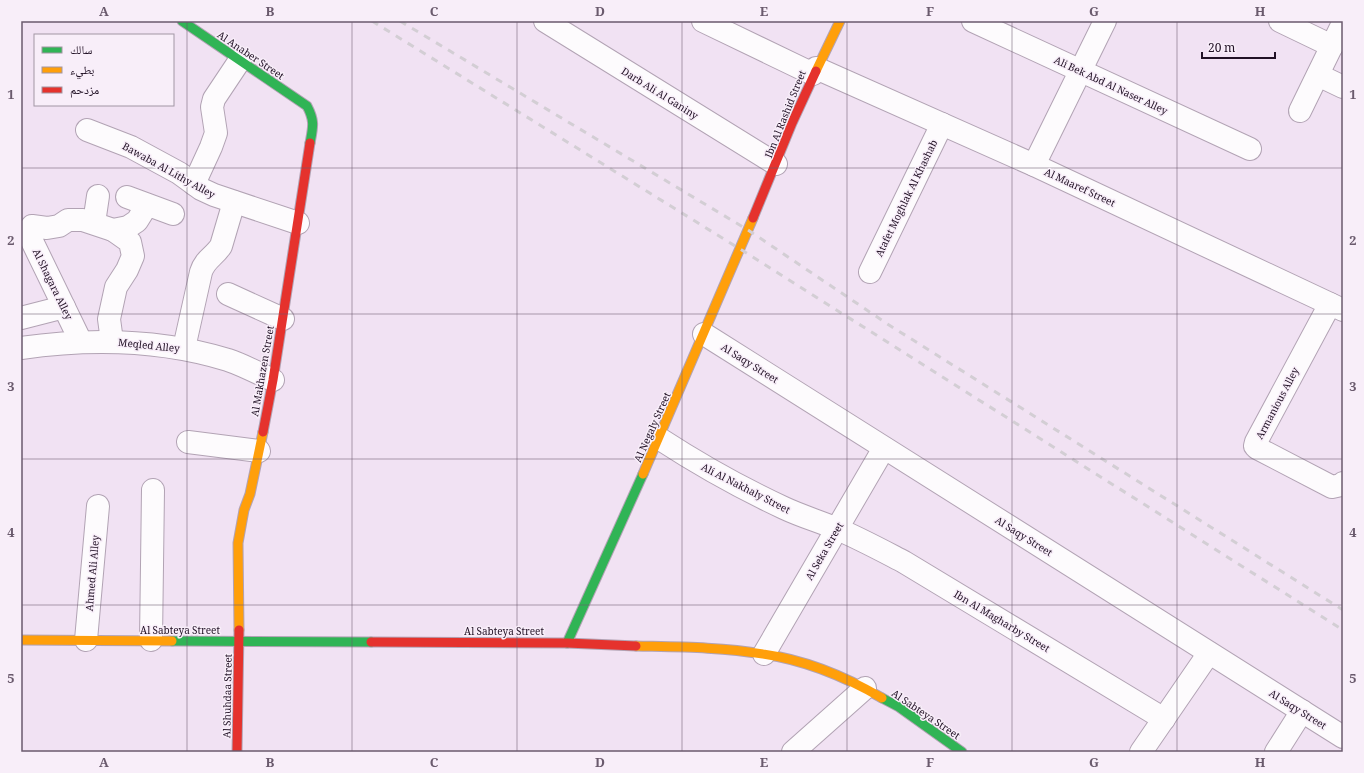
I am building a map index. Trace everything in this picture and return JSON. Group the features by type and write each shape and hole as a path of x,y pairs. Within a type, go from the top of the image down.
{"street":[{"name":"Al Anaber Street","path":"182,21 308,106"},
{"name":"Darb Ali Al Ganiny","path":"545,21 776,164"},
{"name":"Al Maaref Street","path":"703,21 814,71 942,124 1034,165 1337,307"},
{"name":"Ibn Al Rashid Street","path":"754,218 814,71 840,21"},
{"name":"Ali Bek Abd Al Naser Alley","path":"972,21 1250,149"},
{"path":"1034,165 1105,21"},
{"path":"1280,21 1332,46"},
{"path":"1300,111 1343,24"},
{"path":"194,184 216,133 212,116 214,99 240,60"},
{"path":"1318,75 1343,87"},
{"name":"Al Makhazen Street","path":"239,641 238,543 244,510 250,494 273,380 314,125 308,106"},
{"name":"Atafet Moghlak Al Khashab","path":"870,272 942,124"},
{"name":"Bawaba Al Lithy Alley","path":"87,130 131,147 179,173 194,184 214,195 298,223"},
{"path":"98,196 104,226 130,242 133,256 127,270 116,287 109,319 112,341"},
{"path":"127,197 173,214"},
{"path":"184,348 203,265 218,251 221,246 234,202"},
{"path":"104,226 128,227 137,221 148,205"},
{"name":"Al Negaly Street","path":"567,643 660,439 754,218"},
{"name":"Al Shagara Alley","path":"81,342 30,236 29,230 32,226 47,228 59,226 68,220 83,220 104,226"},
{"path":"228,294 282,319"},
{"path":"21,318 64,307"},
{"name":"Armanious Alley","path":"1337,307 1255,446 1337,485"},
{"name":"Al Saqy Street","path":"704,334 1343,737"},
{"name":"Meqled Alley","path":"21,348 81,342 112,341 148,343 184,348 229,361 273,380"},
{"name":"Ali Al Nakhaly Street","path":"660,439 697,463 741,488 786,509 836,529"},
{"path":"188,442 259,451"},
{"name":"Al Seka Street","path":"764,654 884,448"},
{"path":"151,640 153,490"},
{"name":"Ahmed Ali Alley","path":"86,640 98,506"},
{"name":"Ibn Al Magharby Street","path":"836,529 869,543 904,562 1164,719"},
{"name":"Al Sabteya Street","path":"21,640 567,643 722,649 764,654 790,660 823,670 865,688 899,707 958,751"},
{"name":"Al Shuhdaa Street","path":"237,752 239,641"},
{"path":"1141,752 1209,652"},
{"path":"793,752 865,688"},
{"path":"1276,752 1302,711"}],"railway":[{"path":"372,21 740,249 1343,630"},
{"path":"400,21 748,230 889,325 1343,610"}],"traffic: fast":[{"path":"182,21 307,106 313,124 310,143"},
{"path":"567,643 643,474"},
{"path":"172,641 371,642"},
{"path":"882,698 899,707 962,752"}],"traffic: slow":[{"path":"816,71 840,21"},
{"path":"643,474 753,218"},
{"path":"239,630 238,543 244,510 250,494 263,432"},
{"path":"21,640 172,641"},
{"path":"636,646 715,649 747,652 794,660 840,676 882,698"}],"traffic: jam":[{"path":"753,218 792,123 816,71"},
{"path":"263,432 273,380 310,143"},
{"path":"237,752 239,630"},
{"path":"371,642 567,643 636,646"}]}
